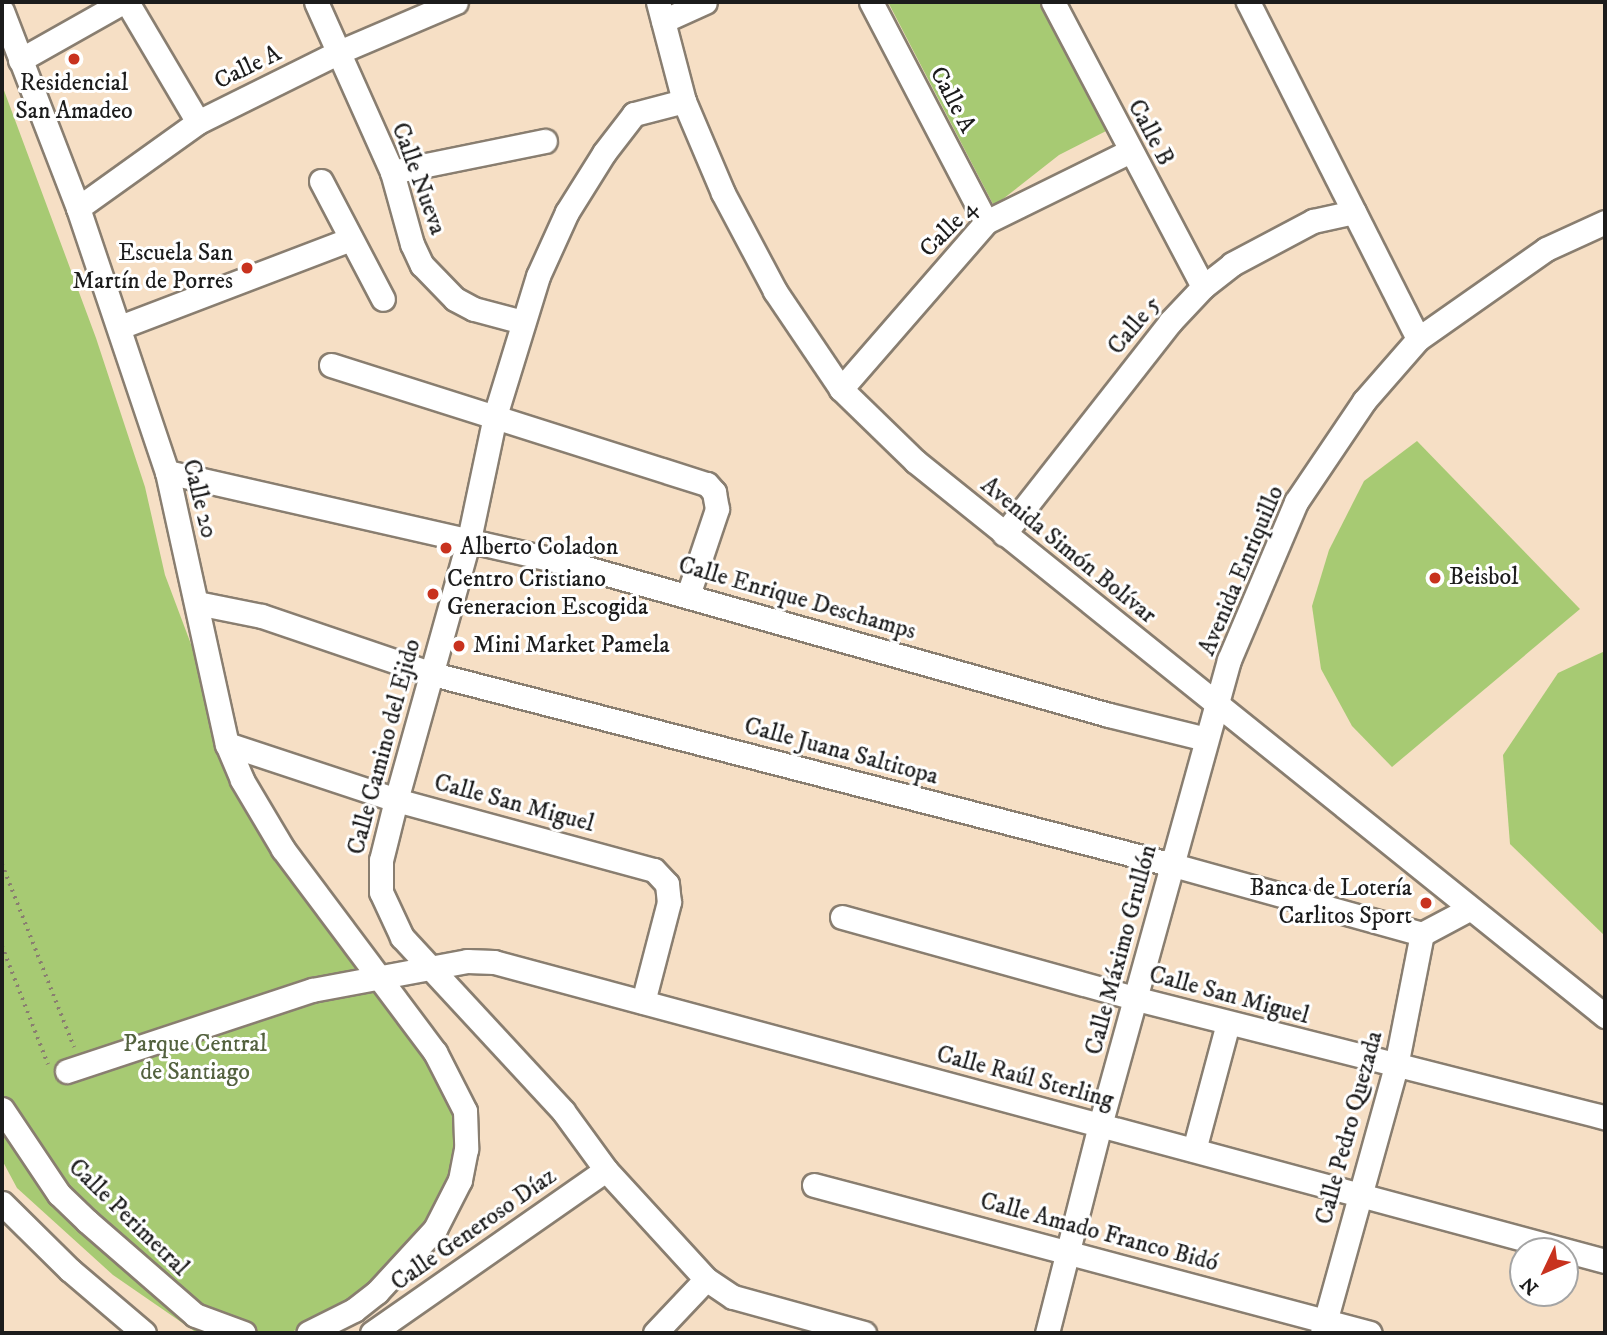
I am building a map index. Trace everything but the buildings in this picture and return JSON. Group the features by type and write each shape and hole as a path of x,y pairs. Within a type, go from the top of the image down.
{"street":[{"path":"20,60 125,2 198,122"},
{"name":"Calle Nueva","path":"316,2 391,172 412,244 422,265 455,299 474,309 523,322"},
{"name":"Calle A","path":"78,208 198,122 339,52 456,2"},
{"path":"660,12 705,2"},
{"name":"Calle A","path":"871,2 986,222"},
{"name":"Calle B","path":"1053,2 1203,287"},
{"path":"1248,2 1419,339"},
{"name":"Calle 20","path":"2,11 78,208 167,472 227,744 242,780 269,827 379,978"},
{"name":"Avenida Simón Bolívar","path":"660,12 684,101 723,193 775,290 841,389 915,461 1605,1016"},
{"name":"Calle Camino del Ejido","path":"684,101 634,114 604,153 567,212 538,276 495,416 469,539 429,673 396,800 381,860 381,892 402,937 563,1111 606,1170 706,1279 733,1297 864,1333"},
{"path":"391,172 545,141"},
{"name":"Calle 4","path":"841,389 986,222 1130,151"},
{"path":"321,181 383,299"},
{"name":"Calle 5","path":"1004,534 1170,322 1203,287 1232,264 1313,222 1354,212"},
{"name":"Avenida Enriquillo","path":"1217,703 1229,660 1296,502 1364,401 1419,339 1546,249 1605,222"},
{"path":"120,327 351,239"},
{"path":"331,365 707,484 714,492 716,509 688,595"},
{"name":"Calle Enrique Deschamps","path":"167,472 469,539 688,595 1109,715 1206,739"},
{"name":"Calle Juana Saltitopa","path":"197,603 262,615 429,673 1173,865 1422,934"},
{"name":"Calle Máximo Grullón","path":"1047,1333 1100,1125 1217,703"},
{"name":"Calle San Miguel","path":"227,744 396,800 654,870 667,884 669,902 643,1002"},
{"path":"1422,934 1469,909"},
{"name":"Calle San Miguel","path":"842,918 1228,1023 1605,1117"},
{"name":"Calle Pedro Quezada","path":"1324,1327 1396,1066 1422,934"},
{"name":"Calle Raúl Sterling","path":"71,1062 312,990 467,961 494,962 1361,1193 1605,1261"},
{"path":"308,1333 354,1310 397,1274 435,1229 460,1180 466,1149 466,1122 459,1097 435,1052 379,978"},
{"path":"1194,1150 1228,1023"},
{"name":"Calle Perimetral","path":"2,1109 59,1194 87,1222 195,1315 244,1333"},
{"name":"Calle Generoso Díaz","path":"372,1333 606,1170"},
{"name":"Calle Amado Franco Bidó","path":"814,1185 1070,1251 1324,1327 1370,1333"},
{"path":"2,1203 61,1262 140,1332"},
{"path":"655,1333 706,1279"}],"path":[{"path":"2,864 71,1062"},
{"path":"2,946 45,1060"}],"green space":[{"path":"888,2 1047,2 1112,128 1059,155 994,206"},
{"name":"Parque Central de Santiago","path":"2,85 96,338 145,487 165,575 242,780 465,1111 435,1229 352,1300 290,1333 197,1333 113,1275 17,1188 2,1160"},
{"name":"Beisbol","path":"1417,441 1580,609 1392,767 1352,726 1321,669 1312,606 1329,550 1364,481"},
{"path":"1605,651 1605,936 1510,844 1503,755 1558,673"}],"place":[{"name":"Residencial San Amadeo","path":"74,59"},
{"name":"Escuela San Martín de Porres","path":"247,268"},
{"name":"Alberto Coladon","path":"446,548"},
{"name":"Beisbol","path":"1435,578"},
{"name":"Centro Cristiano Generacion Escogida","path":"433,594"},
{"name":"Mini Market Pamela","path":"459,646"},
{"name":"Banca de Lotería Carlitos Sport","path":"1426,903"}]}
